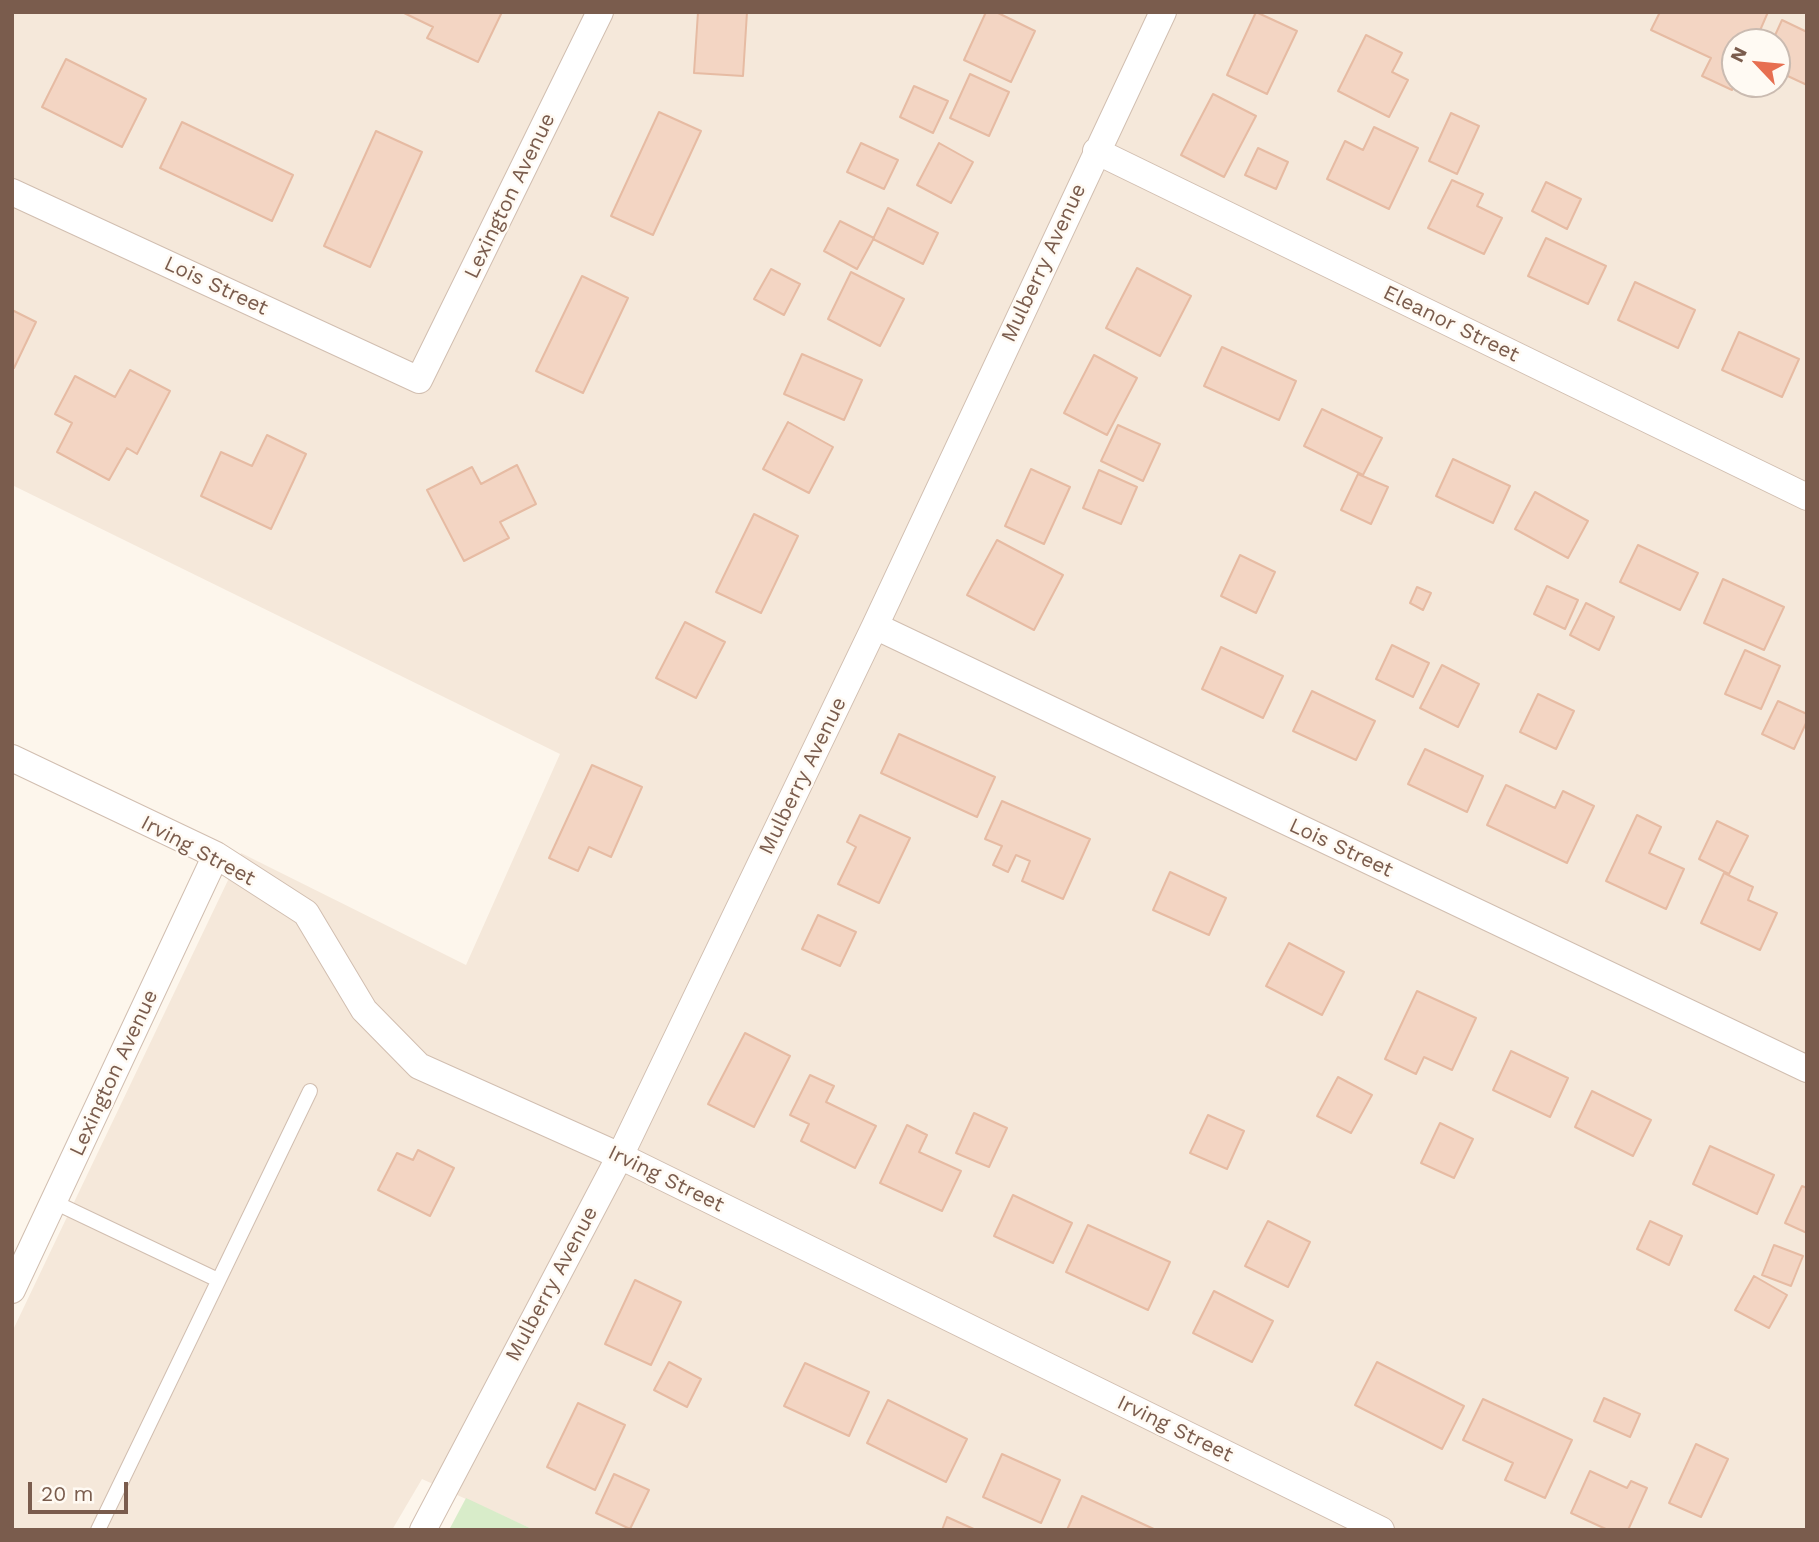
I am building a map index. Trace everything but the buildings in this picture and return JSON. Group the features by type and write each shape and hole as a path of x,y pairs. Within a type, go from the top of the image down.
{"street":[{"name":"Lexington Avenue","path":"419,380 600,12"},
{"name":"Mulberry Avenue","path":"423,1530 620,1156 875,626 1163,12"},
{"name":"Eleanor Street","path":"1096,151 1807,497"},
{"name":"Lois Street","path":"12,192 419,380"},
{"name":"Lois Street","path":"875,626 1807,1069"},
{"name":"Irving Street","path":"12,758 216,855 306,913 364,1010 419,1066 620,1156 1381,1530"},
{"name":"Lexington Avenue","path":"12,1290 216,855"}],"lane":[{"path":"99,1530 310,1091"},
{"path":"54,1202 218,1280"}],"shaded area":[{"path":"12,12 1807,12 1807,1530 534,1530 422,1479 392,1530 12,1530 12,1332 241,853 466,965 560,754 12,485"}],"green space":[{"path":"466,1498 534,1530 449,1530"}]}
